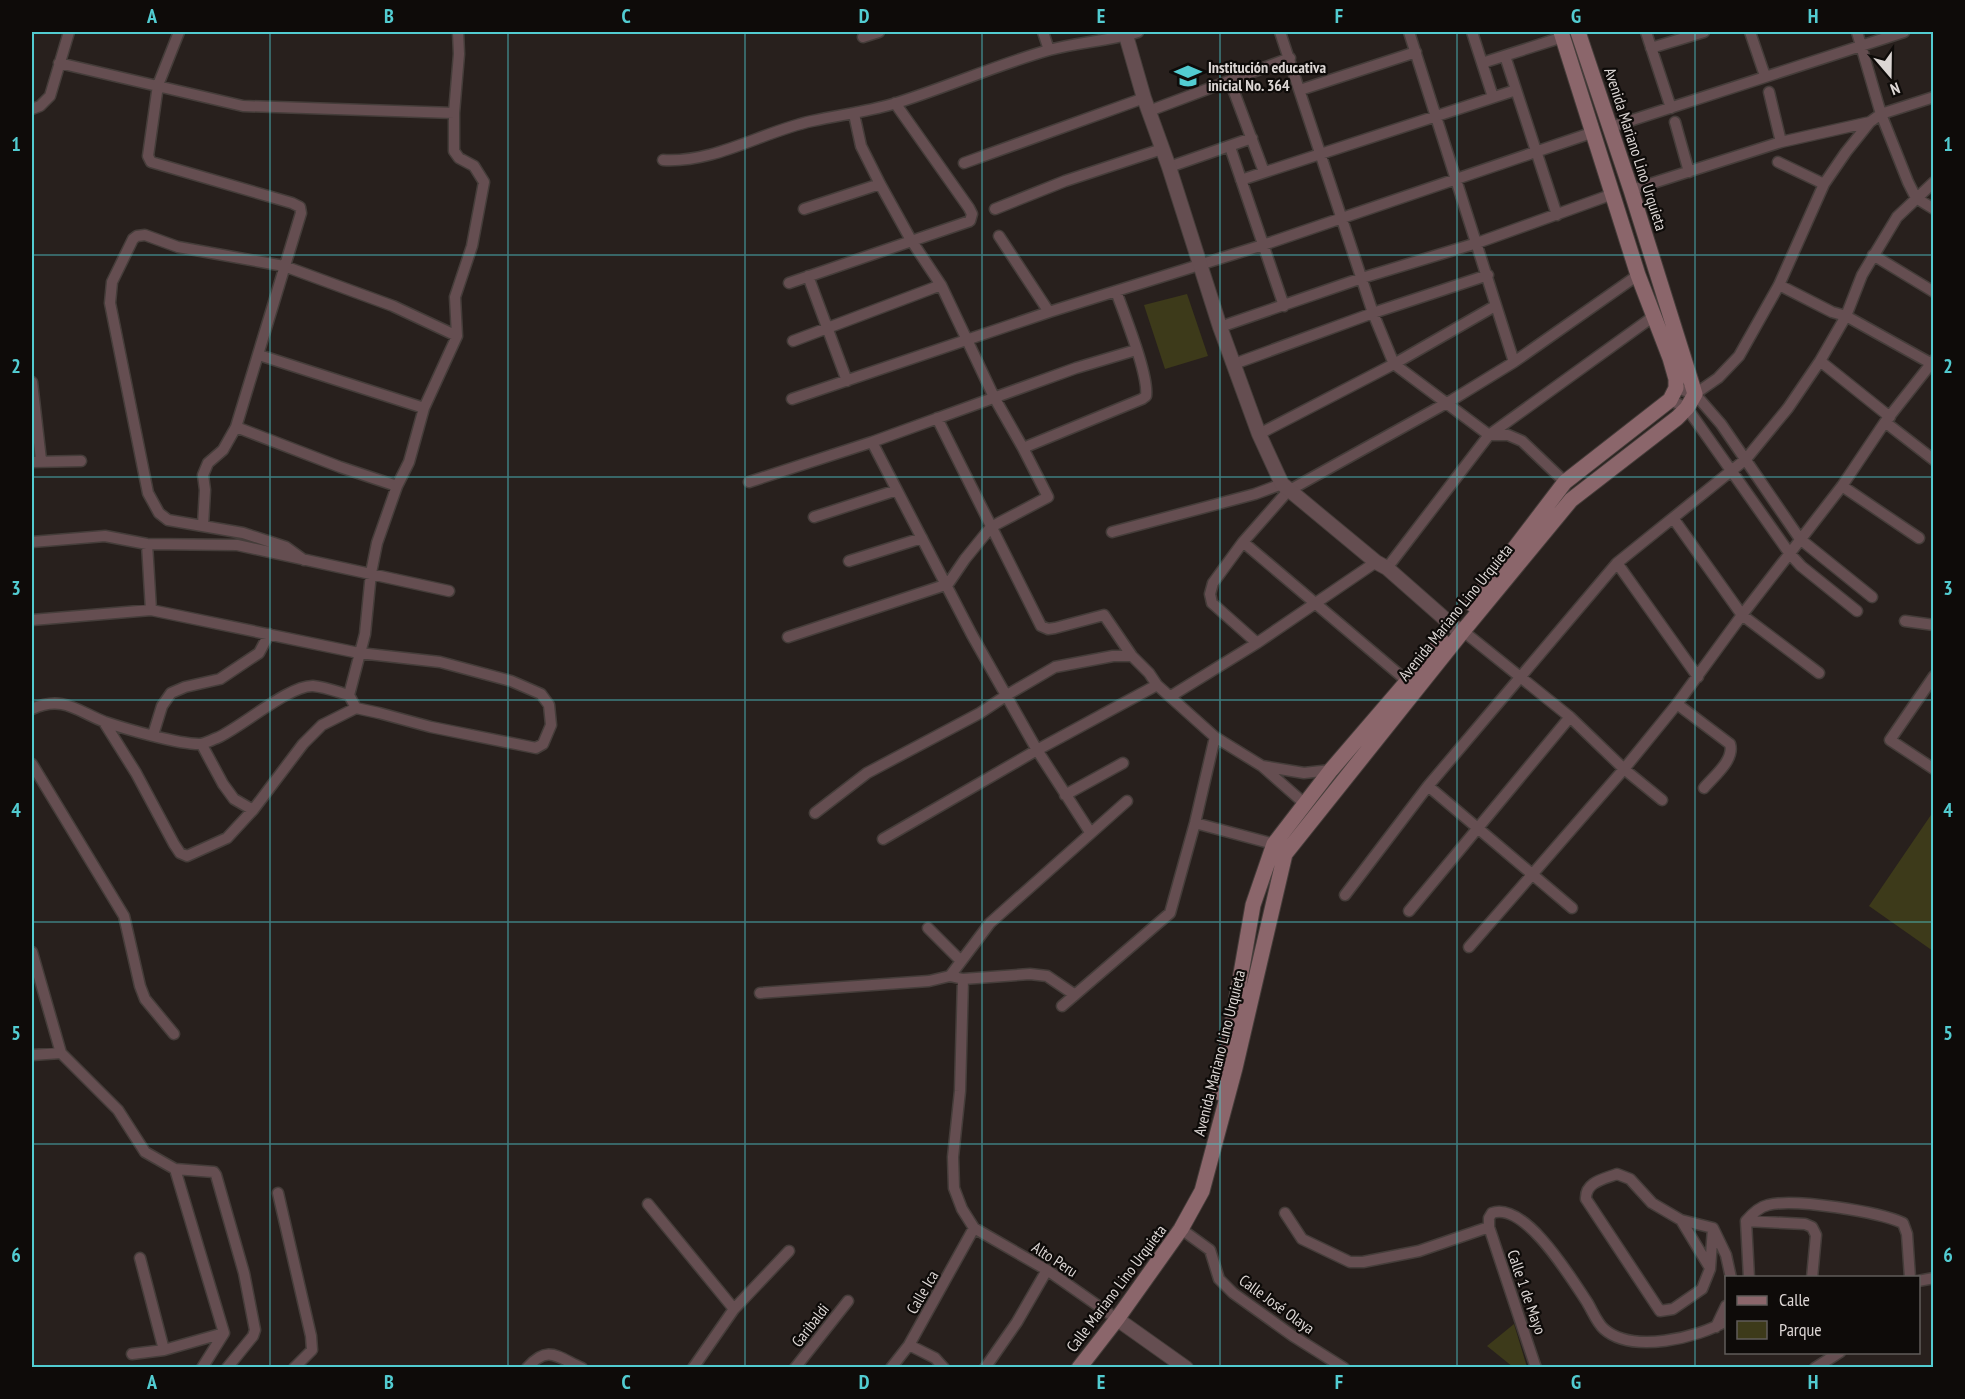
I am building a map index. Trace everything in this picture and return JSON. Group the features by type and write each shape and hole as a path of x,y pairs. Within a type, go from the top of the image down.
{"main road":[{"name":"Avenida Mariano Lino Urquieta","path":"1214,1147 1221,1082 1254,904 1274,844 1331,770 1407,681 1458,629 1571,500 1677,418 1687,408 1695,394 1579,32"},
{"path":"1562,34 1638,275 1670,358 1676,379 1673,394"},
{"name":"Avenida Mariano Lino Urquieta","path":"1214,1147 1235,1068 1285,854 1458,629 1565,482 1673,394"},
{"name":"Calle Mariano Lino Urquieta","path":"1079,1368 1117,1320 1181,1229 1202,1191 1214,1147"}],"street":[{"path":"32,109 40,106 50,96 69,32"},
{"path":"179,32 158,85 148,156 151,162 300,207 300,220 236,428 223,450 208,463 203,475 205,490 203,525"},
{"path":"356,708 349,695 365,634 371,573 377,543 397,486 409,462 424,408 457,336 455,297 472,246 484,182 474,166 459,158 454,151 458,32"},
{"path":"863,37 879,32"},
{"path":"1043,32 1049,50"},
{"path":"1280,32 1372,313 1394,364 1489,435 1508,435 1522,441 1565,482"},
{"path":"1409,32 1514,362"},
{"path":"1472,32 1493,97"},
{"path":"1646,32 1671,108"},
{"path":"1652,48 1685,34 1704,32"},
{"path":"1750,32 1765,76"},
{"path":"1857,32 1881,114 1916,198 1934,209"},
{"path":"1611,127 1905,32"},
{"path":"663,160 684,161 707,156 767,134 812,121 895,104 1049,50 1130,33 1147,104 1220,327 1259,434 1285,488 1570,717 1624,769 1662,800"},
{"path":"1482,63 1562,34"},
{"path":"1300,90 1416,52"},
{"path":"1505,56 1557,215"},
{"path":"964,163 1147,104 1230,81 1290,58"},
{"path":"59,63 243,106 454,113"},
{"path":"1230,81 1264,172"},
{"path":"1241,180 1516,90"},
{"path":"1769,92 1781,142"},
{"path":"1673,394 1695,394 1718,378 1739,356 1779,285 1824,184 1870,122 1881,114 1934,97"},
{"path":"789,284 969,221 972,214 895,104"},
{"path":"788,638 948,584 964,559 991,527 1047,497 994,397 941,285 910,240 880,184 861,146 854,114"},
{"path":"1675,122 1689,172"},
{"path":"1631,190 1781,142 1870,122"},
{"path":"792,399 1049,312 1263,245 1594,132"},
{"path":"1169,167 1252,138"},
{"path":"1230,147 1284,306"},
{"path":"995,209 1065,181 1162,149"},
{"path":"1778,162 1824,184"},
{"path":"1345,895 1428,786 1617,562 1746,459 1788,408 1820,361 1846,316 1856,287 1873,255 1897,217 1934,182"},
{"path":"804,209 880,184"},
{"path":"1220,327 1362,278 1477,243 1613,194"},
{"path":"304,560 286,547 243,533 168,520 159,513 148,493 110,303 112,282 133,239 145,235 178,247 285,266 393,306 457,336"},
{"path":"999,236 1049,312"},
{"path":"1873,255 1934,292"},
{"path":"1234,364 1372,313 1488,275"},
{"path":"1112,532 1285,488 1445,404 1514,362 1638,275"},
{"path":"808,276 847,381"},
{"path":"793,341 941,285"},
{"path":"1469,947 1624,769 1677,704 1933,363 1846,316 1832,312 1779,285"},
{"path":"1023,448 1146,396 1136,350 1116,291"},
{"path":"1259,434 1394,364 1495,306"},
{"path":"1171,696 1381,565 1489,435 1654,316"},
{"path":"749,482 872,442 1076,368 1136,350"},
{"path":"259,355 424,408"},
{"path":"1820,361 1934,460"},
{"path":"32,382 36,461 81,461"},
{"path":"1673,394 1687,408 1790,554 1801,566 1857,611"},
{"path":"1695,394 1721,424 1800,539 1872,597"},
{"path":"937,418 1041,626 1048,629 1055,628 1104,615 1132,656 1149,673 1156,685 1215,737 1262,766 1305,804"},
{"path":"236,428 397,486"},
{"path":"872,442 948,584 972,635 1037,750 1090,832"},
{"path":"1842,486 1919,538"},
{"path":"1257,643 1210,599 1213,583 1285,488"},
{"path":"814,517 897,490"},
{"path":"1673,518 1743,615 1819,673"},
{"path":"32,542 105,536 147,544 237,545 449,591"},
{"path":"849,561 922,538"},
{"path":"1243,542 1407,681"},
{"path":"147,544 151,610"},
{"path":"1617,562 1698,677"},
{"path":"32,620 151,610 359,653 440,662 511,681 541,694 549,705 551,725 543,744 536,748 431,727 356,708 322,725 303,744 253,810 226,838 187,855 180,853 105,722"},
{"path":"1905,621 1934,625"},
{"path":"153,735 162,706 171,693 185,687 220,679 259,653 269,634"},
{"path":"815,813 867,773 980,713 1055,667 1113,656 1132,656"},
{"path":"1934,676 1890,740 1934,769"},
{"path":"883,839 1037,750 1156,685"},
{"path":"32,709 50,703 65,704 105,722 153,735 201,744 224,735 295,690 314,686 349,695"},
{"path":"1677,704 1730,744 1732,750 1730,758 1704,788"},
{"path":"1409,911 1570,717"},
{"path":"1062,1006 1170,913 1196,824 1215,737"},
{"path":"201,744 234,799 253,810"},
{"path":"32,764 124,916 142,993 174,1035"},
{"path":"1065,795 1124,764"},
{"path":"1262,766 1304,773 1331,770"},
{"path":"1428,786 1477,830 1572,908"},
{"path":"950,976 990,923 1127,801"},
{"path":"1196,824 1274,844"},
{"path":"928,928 961,961"},
{"path":"32,952 61,1053 118,1110 145,1152 175,1169 208,1170 216,1175 244,1273 255,1330 253,1336 227,1368"},
{"path":"760,993 929,981 950,976 963,979 1030,974 1047,976 1075,995"},
{"path":"963,979 960,1091 953,1157 954,1188 962,1209 974,1228"},
{"path":"32,1054 61,1053"},
{"path":"175,1169 224,1333 202,1368"},
{"path":"1617,1174 1630,1179 1652,1203 1681,1220 1713,1228 1710,1269 1702,1289 1673,1309 1660,1311 1586,1199 1586,1192 1589,1186 1617,1174"},
{"path":"278,1193 311,1336 312,1350 294,1368"},
{"path":"1749,1276 1746,1221 1753,1212 1767,1205 1791,1203 1847,1209 1904,1223 1910,1276"},
{"path":"648,1204 734,1310"},
{"path":"1286,1213 1302,1239 1350,1262 1363,1263 1419,1251 1489,1227 1489,1218 1492,1213 1498,1211 1513,1215 1527,1223 1568,1273 1604,1329 1618,1337 1640,1342 1668,1341 1716,1328 1725,1322"},
{"path":"1681,1220 1710,1269"},
{"path":"1746,1221 1805,1224 1812,1227 1816,1235 1812,1276"},
{"name":"Calle 1 de Mayo","path":"1489,1227 1536,1368"},
{"name":"Alto Peru","path":"974,1228 1047,1270 1117,1320"},
{"name":"Calle Ica","path":"891,1368 909,1345 974,1228"},
{"path":"1713,1228 1726,1256 1731,1276"},
{"name":"Calle José Olaya","path":"1181,1229 1210,1250 1219,1279 1233,1293 1293,1336 1344,1368"},
{"path":"693,1368 734,1310 789,1251"},
{"path":"140,1258 164,1350"},
{"path":"985,1368 1017,1323 1047,1270"},
{"name":"Garibaldi","path":"795,1368 848,1301"},
{"path":"1716,1328 1725,1308"},
{"path":"1117,1320 1186,1368"},
{"path":"132,1354 164,1350 224,1333"},
{"path":"909,1345 935,1358 944,1368"},
{"path":"527,1368 544,1353 582,1368"},
{"path":"1815,1368 1838,1354"}],"green space":[{"path":"1187,294 1208,356 1165,369 1144,305"},
{"path":"1933,812 1933,951 1869,906"},
{"path":"1514,1324 1527,1367 1513,1367 1487,1346"}],"place":[{"name":"Institución educativa inicial No. 364","path":"1188,76"}]}
